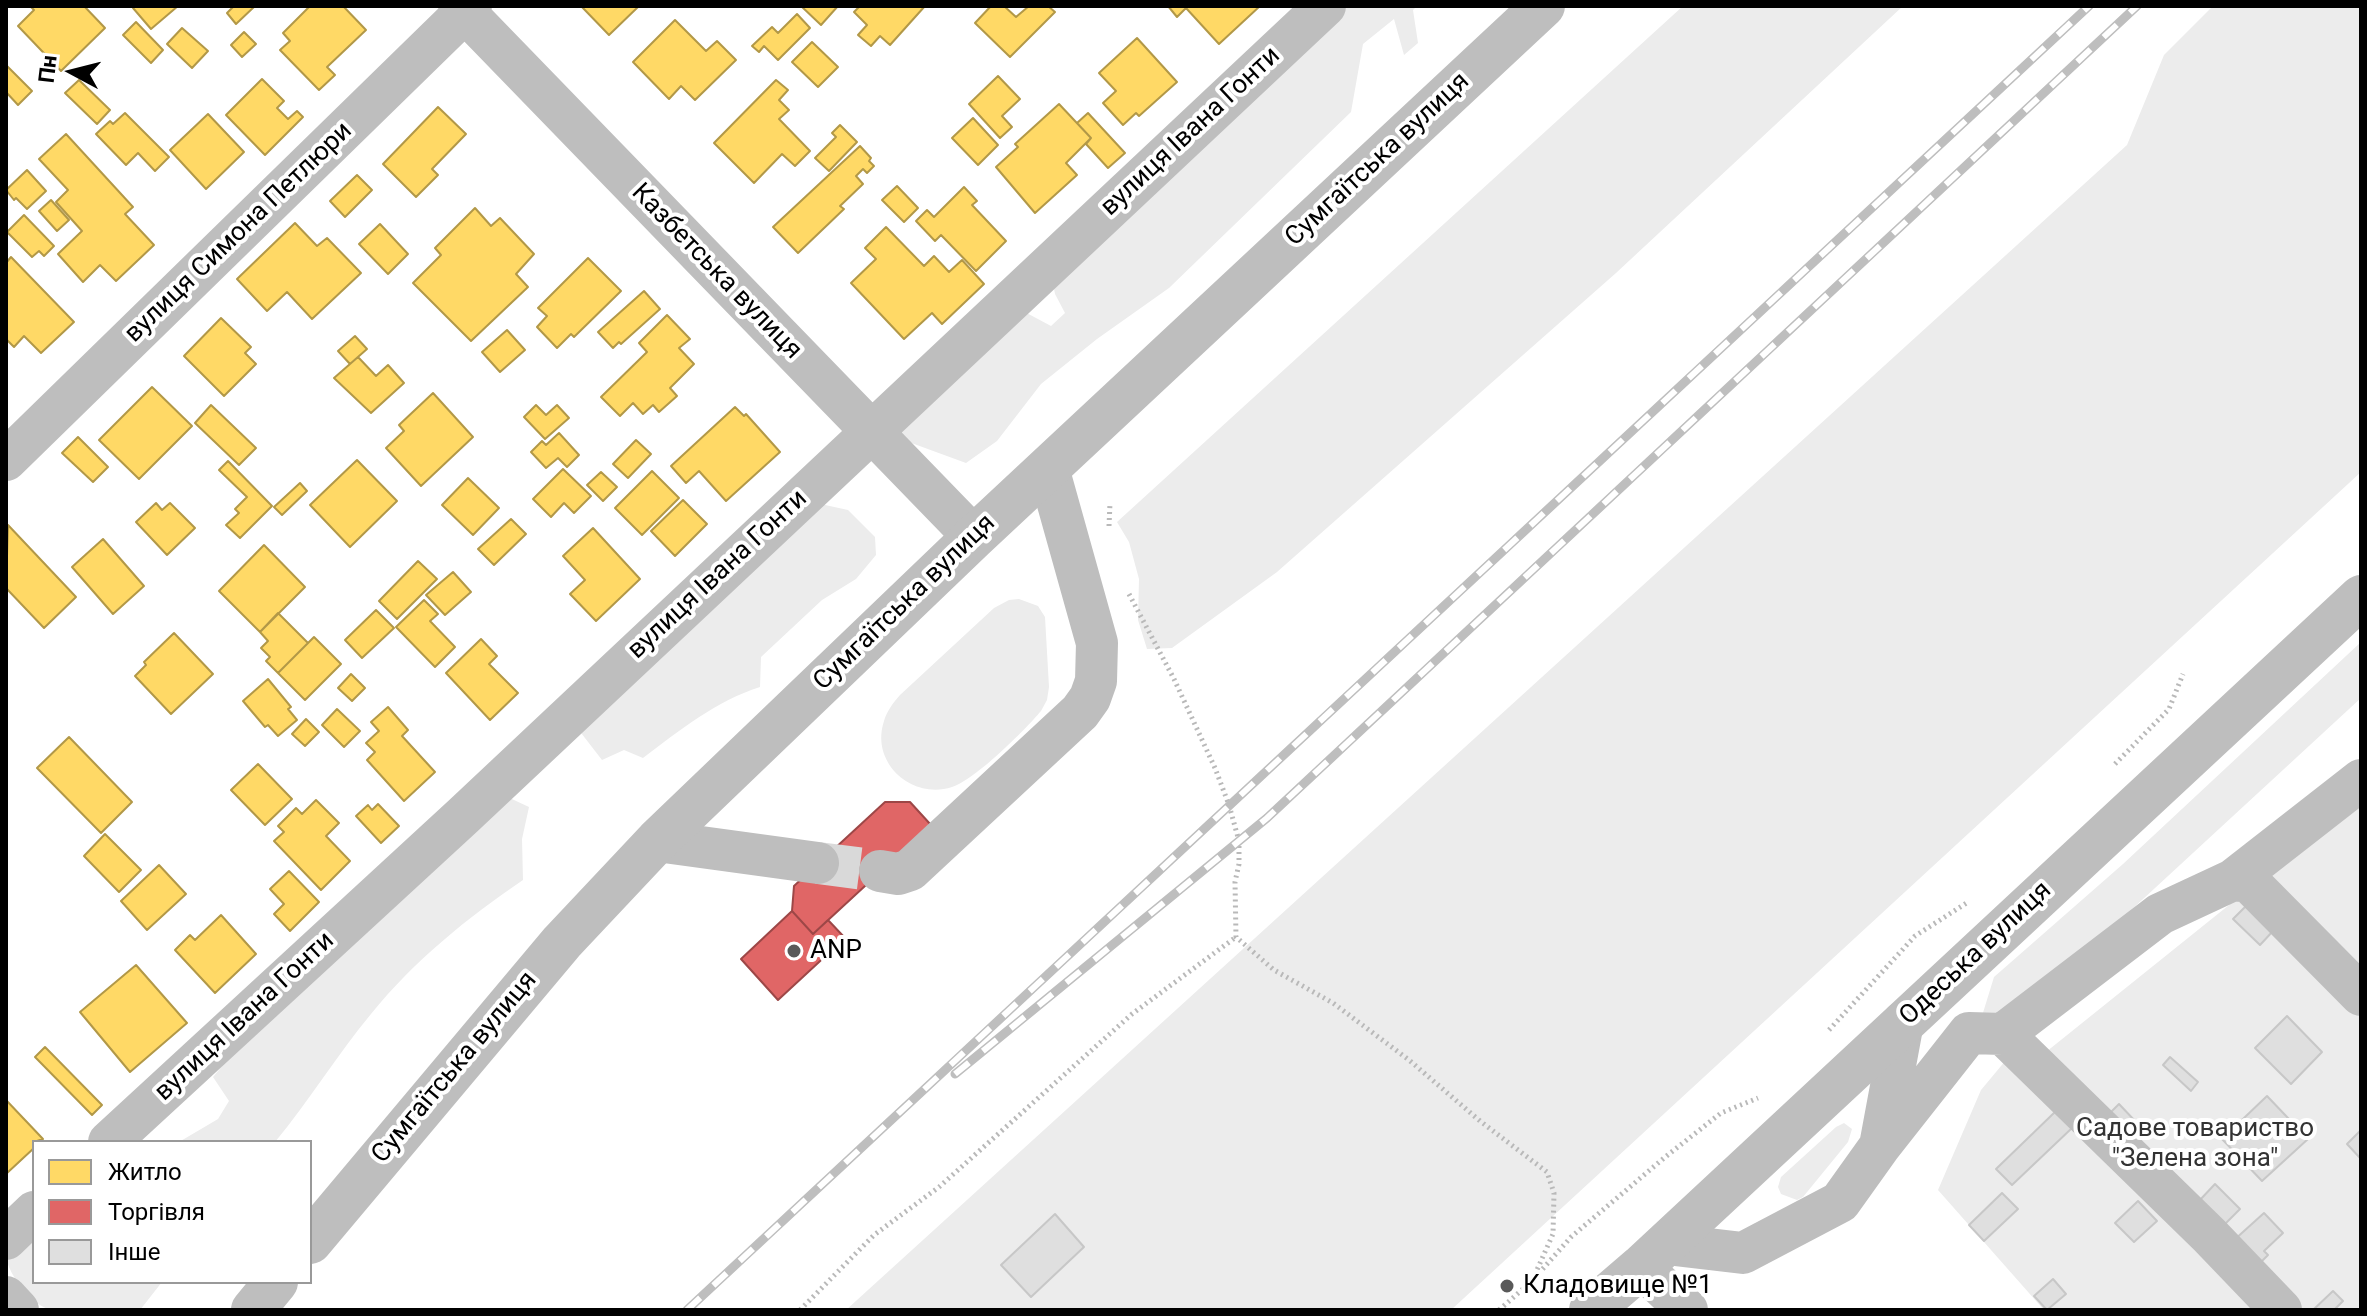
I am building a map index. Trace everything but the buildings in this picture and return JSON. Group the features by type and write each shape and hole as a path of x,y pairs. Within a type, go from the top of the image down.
{"main road":[{"name":"Сумгаїтська вулиця","path":"312,1240 562,942 657,841 974,537 1543,6"},
{"name":"Одеська вулиця","path":"1591,1310 1653,1256 2361,597"},
{"path":"253,1310 274,1284"}],"street":[{"name":"вулиця Івана Гонти","path":"111,1140 463,816 1325,6"},
{"name":"Казбетська вулиця","path":"465,8 974,537"},
{"name":"вулиця Симона Петлюри","path":"6,460 465,8"},
{"path":"880,871 898,874 910,870 1080,712 1090,698 1096,681 1097,643 1048,468"},
{"path":"1653,1256 1743,1253 1840,1202 1969,1033 2003,1034 2160,914 2241,881 2361,780"},
{"path":"657,841 818,863"},
{"path":"2241,881 2361,995"},
{"path":"1880,1146 1903,1022"},
{"path":"2003,1034 2209,1235 2281,1310"},
{"path":"6,1239 32,1214"},
{"path":"1653,1256 1654,1310"},
{"path":"1653,1256 1687,1310"},
{"path":"6,1297 18,1310"}],"path":[{"path":"1108,529 1110,503"},
{"path":"1122,582 1174,679 1229,805 1239,841 1235,882 1236,937 1274,970 1333,1003 1409,1060 1480,1121 1547,1172 1554,1193 1553,1234 1532,1281"},
{"path":"2109,770 2169,709 2183,674"},
{"path":"1826,1034 1915,936 1979,892"},
{"path":"800,1310 874,1235 939,1187 1132,1014 1236,937"},
{"path":"1499,1310 1532,1281 1571,1237 1664,1158 1721,1113 1763,1096"}],"green space":[{"path":"1342,6 1417,6 1413,10 1418,43 1404,55 1394,19 1363,44 1351,112 1169,288 1041,384 997,441 966,463 906,441 897,422 1021,310 1051,326 1065,313 1055,294 1051,273"},
{"path":"1683,6 1903,6 1616,273 1277,572 1172,648 1147,649 1138,620 1139,579 1129,542 1117,522"},
{"path":"2213,6 2361,6 2361,472 1451,1310 846,1310 2127,145 2164,55"},
{"path":"816,503 848,510 875,537 876,555 856,579 822,600 761,657 760,687 713,708 643,758 624,750 602,760 578,729"},
{"path":"1019,599 1038,606 1045,617 1049,687 1041,711 999,754 962,783 937,790 909,783 889,764 883,751 881,736 889,710 900,695 994,608 1009,600"},
{"path":"2361,642 2361,698 2026,1007 1982,1016 1994,977 2123,864"},
{"path":"499,793 529,807 522,839 523,880 462,925 405,976 359,1030 277,1140 182,1140 218,1119 229,1101 213,1077 244,1040"},
{"name":"Садове товариство \"Зелена зона\"","path":"2361,799 2361,1310 2044,1310 1938,1190 1981,1090 2006,1060 2041,1056"},
{"path":"1844,1123 1852,1129 1848,1142 1803,1197 1797,1200 1781,1194 1778,1187 1781,1177"},
{"path":"32,1234 32,1284 160,1284 140,1310 52,1310 37,1303 23,1289 11,1272 6,1256"}],"tunnel":[{"path":"818,863 880,871"}],"railway":[{"path":"687,1310 2089,6"},
{"path":"955,1074 1267,818 2137,6"}],"place":[{"name":"ANP","path":"794,951"},
{"name":"Кладовище №1","path":"1507,1286"}]}
